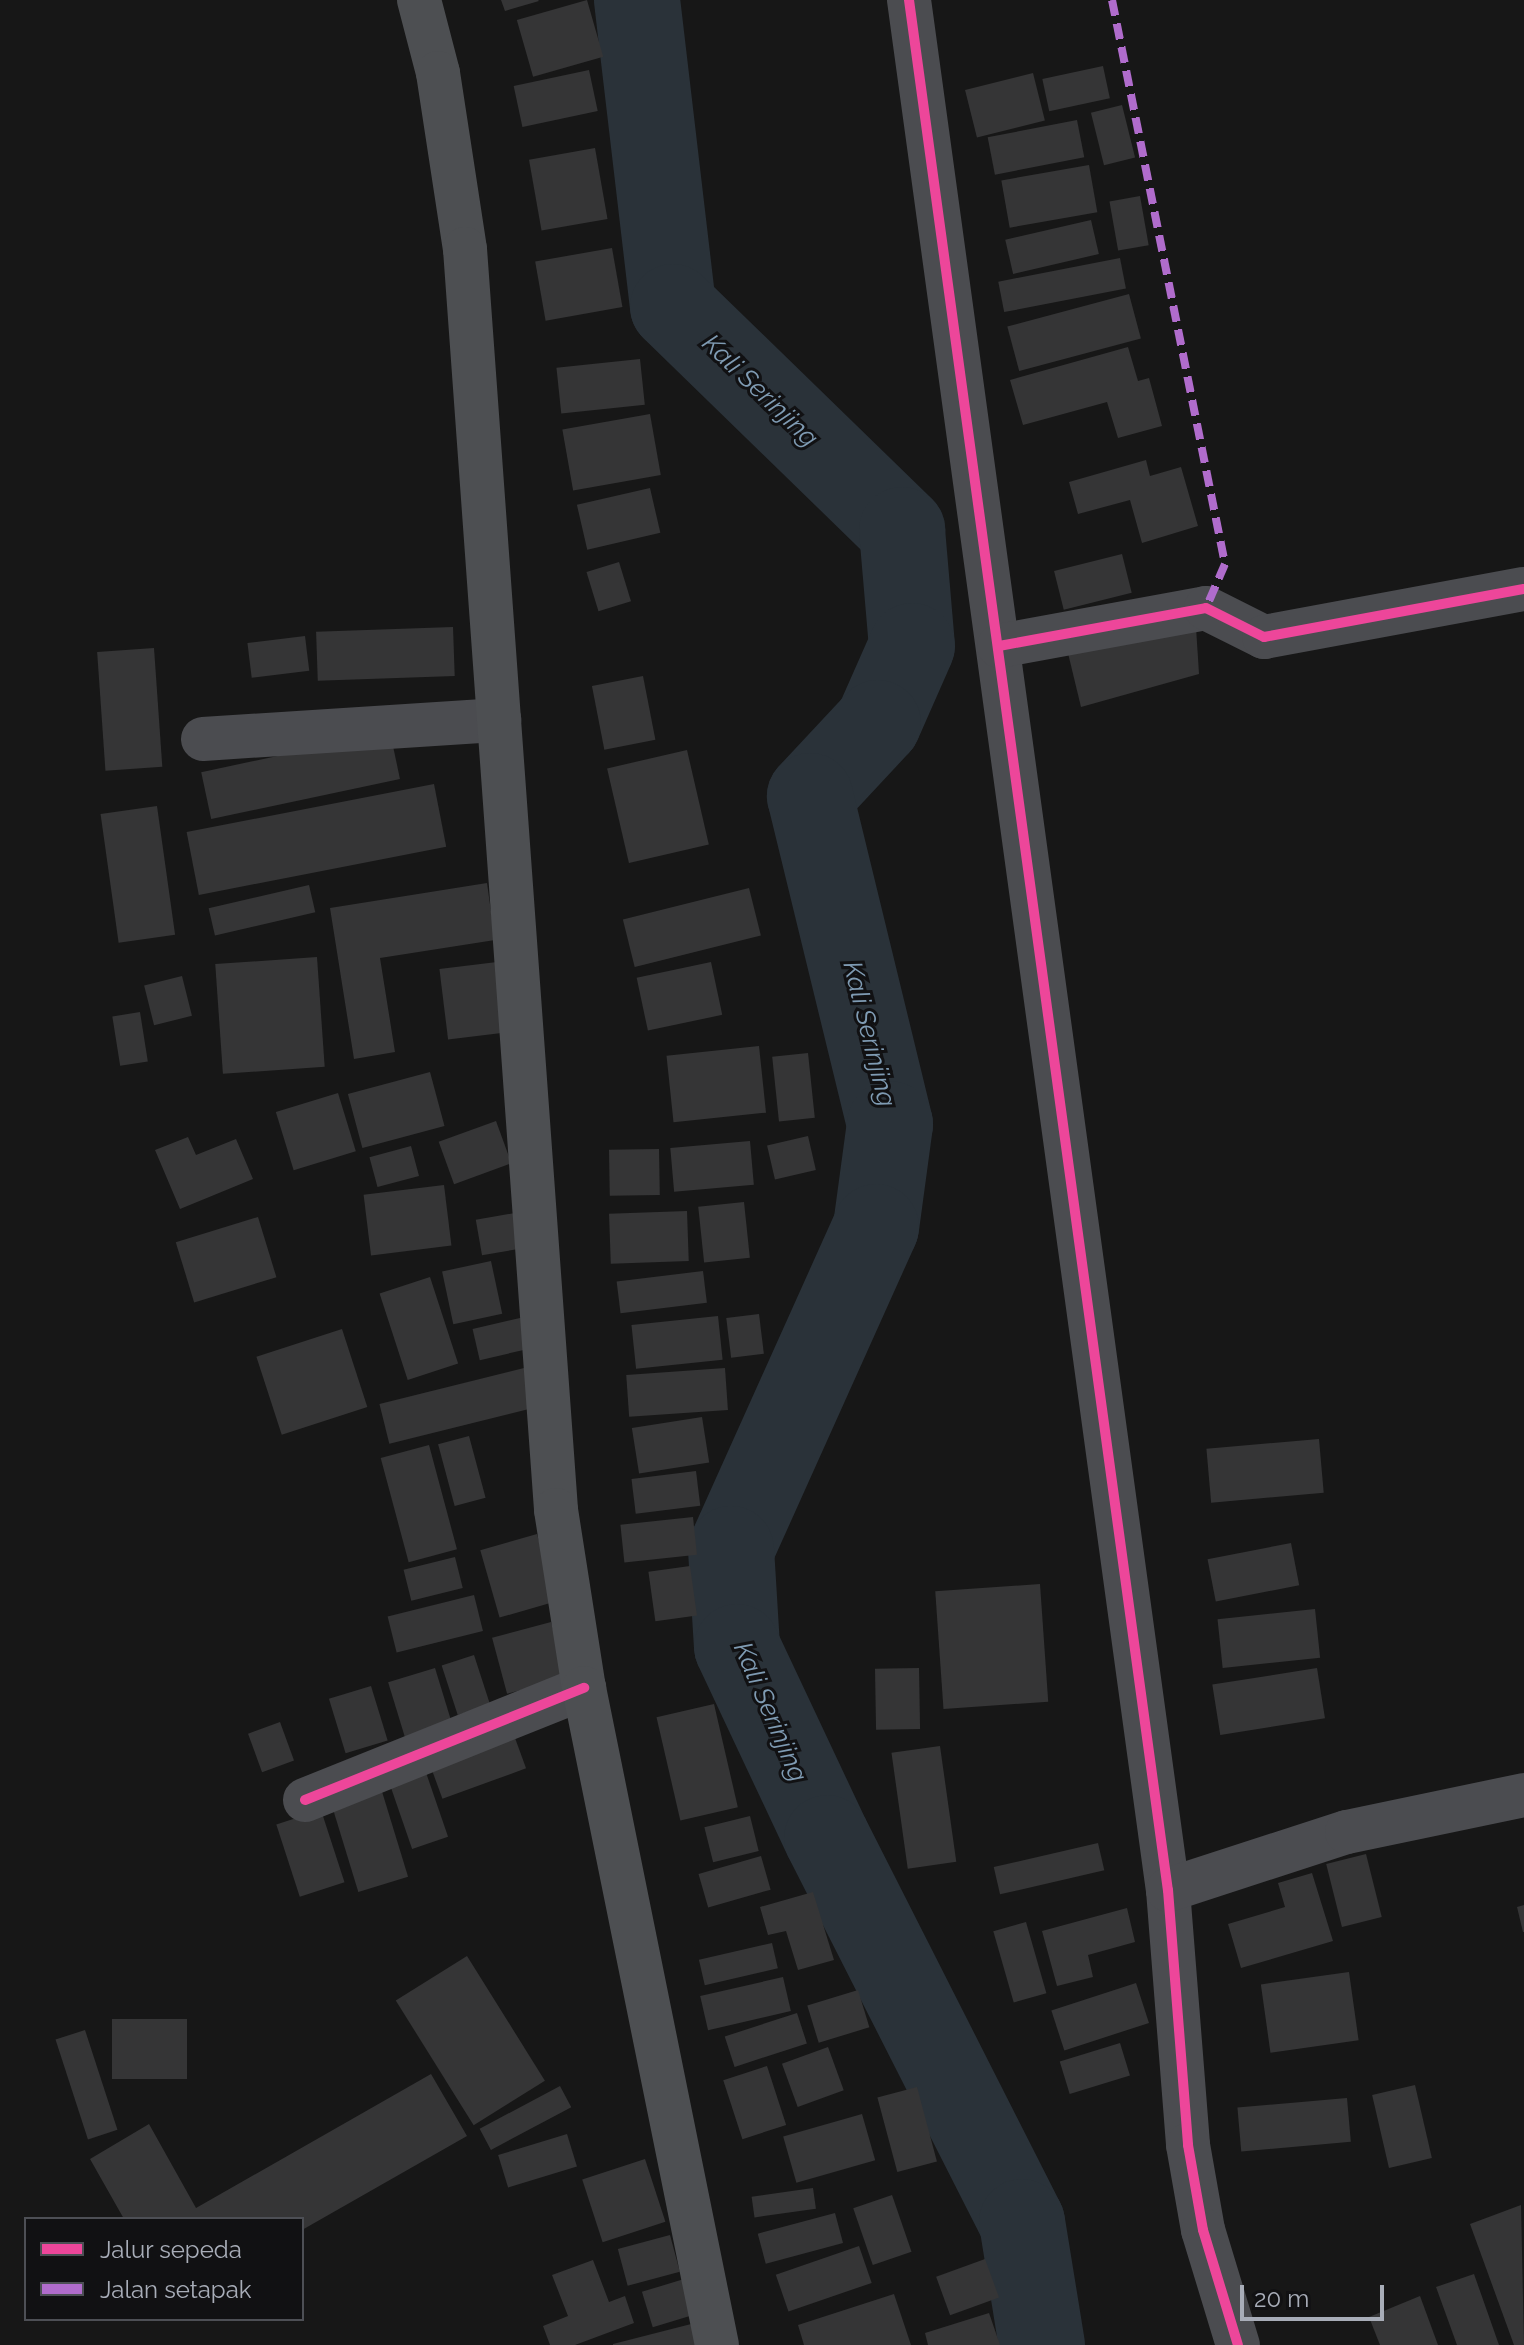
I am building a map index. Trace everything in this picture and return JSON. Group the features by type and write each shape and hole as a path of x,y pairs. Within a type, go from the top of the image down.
{"main road":[{"path":"419,0 438,73 465,249 556,1510 584,1688 717,2345"}],"street":[{"path":"909,0 1168,1890 1188,2145 1203,2230 1238,2345"},
{"path":"999,646 1206,608 1264,637 1524,589"},
{"path":"203,739 499,720"},
{"path":"305,1800 489,1722 584,1688"},
{"path":"1168,1890 1347,1832 1524,1795"}],"building":[{"path":"501,0 538,0 539,1 505,11"},
{"path":"587,0 603,57 533,77 517,20"},
{"path":"1103,66 1110,98 1049,111 1042,79"},
{"path":"589,70 598,111 522,127 514,86"},
{"path":"1033,73 1045,121 977,137 965,90"},
{"path":"1122,105 1135,157 1104,165 1091,113"},
{"path":"1077,120 1084,157 995,175 988,137"},
{"path":"595,148 608,219 542,231 529,160"},
{"path":"1089,165 1097,212 1010,228 1001,180"},
{"path":"1140,196 1149,245 1118,251 1109,201"},
{"path":"1091,220 1099,254 1013,274 1005,240"},
{"path":"612,248 622,307 546,321 535,262"},
{"path":"1120,258 1126,288 1004,312 998,282"},
{"path":"1129,294 1141,338 1019,371 1007,327"},
{"path":"1128,347 1138,381 1149,378 1162,426 1118,438 1107,402 1023,425 1010,380"},
{"path":"640,359 645,405 561,414 556,368"},
{"path":"650,414 661,475 573,491 562,429"},
{"path":"1146,460 1150,476 1181,467 1198,526 1142,543 1130,500 1078,514 1069,482"},
{"path":"650,488 660,533 587,550 577,505"},
{"path":"1122,554 1132,593 1064,610 1054,571"},
{"path":"619,562 631,601 598,611 586,572"},
{"path":"453,627 455,676 318,681 316,632"},
{"path":"1196,627 1199,674 1081,707 1067,649"},
{"path":"305,636 309,671 252,678 247,643"},
{"path":"154,648 162,767 105,771 97,652"},
{"path":"643,676 655,740 604,750 592,686"},
{"path":"390,732 400,779 211,819 201,772"},
{"path":"687,750 709,845 629,863 607,768"},
{"path":"434,784 446,847 199,895 187,832"},
{"path":"157,806 175,935 119,943 101,814"},
{"path":"487,883 495,940 380,958 395,1052 354,1059 330,908"},
{"path":"309,885 315,912 215,935 209,908"},
{"path":"749,888 761,936 635,967 623,919"},
{"path":"317,957 325,1067 223,1074 215,964"},
{"path":"497,962 506,1032 448,1040 439,969"},
{"path":"711,962 722,1015 648,1031 637,978"},
{"path":"182,976 192,1016 154,1025 144,985"},
{"path":"140,1012 148,1061 120,1066 112,1016"},
{"path":"759,1046 766,1113 674,1122 667,1056"},
{"path":"808,1053 815,1118 779,1121 772,1057"},
{"path":"430,1072 444,1126 362,1148 348,1094"},
{"path":"338,1093 356,1151 294,1170 276,1112"},
{"path":"496,1121 511,1163 454,1184 439,1142"},
{"path":"808,1136 816,1170 775,1180 767,1145"},
{"path":"188,1137 196,1155 236,1139 253,1179 180,1209 155,1150"},
{"path":"750,1141 754,1185 674,1192 670,1148"},
{"path":"411,1146 419,1176 377,1187 369,1157"},
{"path":"659,1149 660,1195 610,1196 609,1150"},
{"path":"444,1185 451,1246 371,1255 364,1195"},
{"path":"744,1202 750,1258 704,1263 698,1207"},
{"path":"526,1211 532,1246 482,1255 476,1220"},
{"path":"687,1211 689,1261 611,1264 609,1214"},
{"path":"258,1217 276,1277 194,1302 176,1242"},
{"path":"491,1261 502,1314 453,1324 442,1271"},
{"path":"703,1271 707,1303 621,1313 617,1282"},
{"path":"430,1277 458,1364 408,1380 380,1293"},
{"path":"759,1314 764,1354 731,1358 726,1318"},
{"path":"533,1315 540,1346 480,1360 473,1329"},
{"path":"718,1316 723,1360 636,1369 631,1325"},
{"path":"342,1329 367,1407 282,1435 256,1357"},
{"path":"524,1368 534,1408 389,1444 379,1404"},
{"path":"725,1368 728,1410 629,1417 626,1375"},
{"path":"702,1417 709,1462 639,1474 632,1428"},
{"path":"469,1436 486,1498 455,1506 438,1444"},
{"path":"1319,1439 1324,1493 1211,1503 1206,1449"},
{"path":"429,1445 457,1549 409,1562 381,1458"},
{"path":"696,1471 700,1506 636,1514 631,1479"},
{"path":"693,1517 697,1555 624,1562 620,1525"},
{"path":"537,1534 556,1601 500,1618 480,1550"},
{"path":"1291,1543 1299,1585 1216,1601 1208,1559"},
{"path":"455,1557 463,1588 411,1601 404,1570"},
{"path":"690,1566 697,1616 655,1621 648,1572"},
{"path":"1040,1584 1048,1702 943,1709 935,1591"},
{"path":"474,1595 483,1631 397,1652 388,1617"},
{"path":"1315,1609 1320,1658 1223,1668 1218,1619"},
{"path":"551,1622 566,1678 507,1694 492,1638"},
{"path":"474,1655 490,1704 458,1715 442,1666"},
{"path":"435,1668 453,1728 407,1743 388,1682"},
{"path":"919,1668 920,1729 876,1730 875,1669"},
{"path":"1317,1668 1325,1718 1220,1735 1212,1685"},
{"path":"371,1686 388,1741 346,1753 329,1699"},
{"path":"714,1704 738,1807 680,1821 657,1717"},
{"path":"280,1722 294,1761 262,1772 248,1734"},
{"path":"511,1727 526,1768 442,1799 427,1757"},
{"path":"940,1746 956,1862 908,1869 891,1753"},
{"path":"422,1761 448,1837 412,1849 386,1773"},
{"path":"380,1785 408,1877 358,1892 330,1800"},
{"path":"321,1810 344,1882 300,1897 276,1825"},
{"path":"750,1816 759,1851 713,1862 704,1827"},
{"path":"1098,1843 1104,1870 1000,1894 994,1867"},
{"path":"1366,1854 1382,1917 1342,1927 1326,1864"},
{"path":"761,1856 771,1890 708,1908 699,1874"},
{"path":"1312,1873 1333,1941 1241,1968 1228,1924 1285,1907 1278,1883"},
{"path":"813,1892 834,1960 798,1970 786,1931 768,1935 760,1907"},
{"path":"1524,1905 1524,1932 1523,1932 1517,1907"},
{"path":"1127,1908 1135,1942 1088,1955 1093,1977 1057,1986 1042,1931"},
{"path":"1026,1922 1046,1993 1014,2003 993,1931"},
{"path":"772,1943 778,1968 705,1985 699,1960"},
{"path":"467,1956 545,2081 474,2125 396,2001"},
{"path":"1349,1972 1359,2040 1270,2053 1261,1984"},
{"path":"783,1977 791,2011 708,2030 700,1996"},
{"path":"1136,1983 1149,2023 1064,2050 1051,2011"},
{"path":"858,1990 869,2027 819,2043 807,2005"},
{"path":"797,2013 807,2043 735,2067 725,2036"},
{"path":"112,2019 187,2019 187,2079 112,2079"},
{"path":"85,2030 117,2130 88,2139 56,2040"},
{"path":"1120,2043 1130,2076 1070,2094 1060,2061"},
{"path":"828,2047 844,2090 798,2107 782,2064"},
{"path":"767,2066 786,2125 742,2139 723,2080"},
{"path":"431,2074 467,2136 304,2229 304,2217 123,2217 90,2159 149,2124 196,2208"},
{"path":"1415,2085 1432,2158 1389,2168 1372,2095"},
{"path":"560,2086 571,2107 491,2150 480,2129"},
{"path":"917,2087 937,2161 897,2172 877,2098"},
{"path":"1347,2098 1351,2142 1241,2151 1237,2108"},
{"path":"862,2114 875,2160 796,2183 783,2137"},
{"path":"567,2134 577,2167 508,2188 498,2155"},
{"path":"645,2159 665,2222 603,2242 582,2179"},
{"path":"813,2188 816,2209 755,2217 752,2197"},
{"path":"892,2195 912,2252 873,2265 853,2208"},
{"path":"1521,2205 1524,2345 1514,2345 1470,2224"},
{"path":"835,2213 843,2243 766,2264 758,2234"},
{"path":"670,2235 680,2272 628,2286 618,2249"},
{"path":"859,2246 872,2283 788,2312 776,2275"},
{"path":"985,2259 999,2298 950,2315 936,2277"},
{"path":"593,2260 609,2302 625,2296 634,2323 575,2345 550,2345 543,2326 568,2316 552,2275"},
{"path":"1474,2274 1499,2345 1457,2345 1436,2287"},
{"path":"684,2279 695,2314 653,2327 642,2292"},
{"path":"894,2294 911,2345 804,2345 798,2325"},
{"path":"1420,2296 1438,2345 1380,2345 1369,2317"},
{"path":"989,2313 1000,2345 928,2345 925,2333"},
{"path":"699,2322 705,2345 613,2345 613,2344"}],"waterway":[{"name":"Kali Serinjing","path":"637,0 673,307 902,530 912,646 878,723 810,796 890,1124 876,1227 731,1549 737,1647 827,1838 1022,2222 1042,2345"}],"marked path":[{"path":"1112,0 1225,564 1206,608"}],"cycle path":[{"path":"909,0 1168,1890 1188,2145 1203,2230 1238,2345"},
{"path":"999,646 1206,608 1264,637 1524,589"},
{"path":"305,1800 584,1688"}]}
